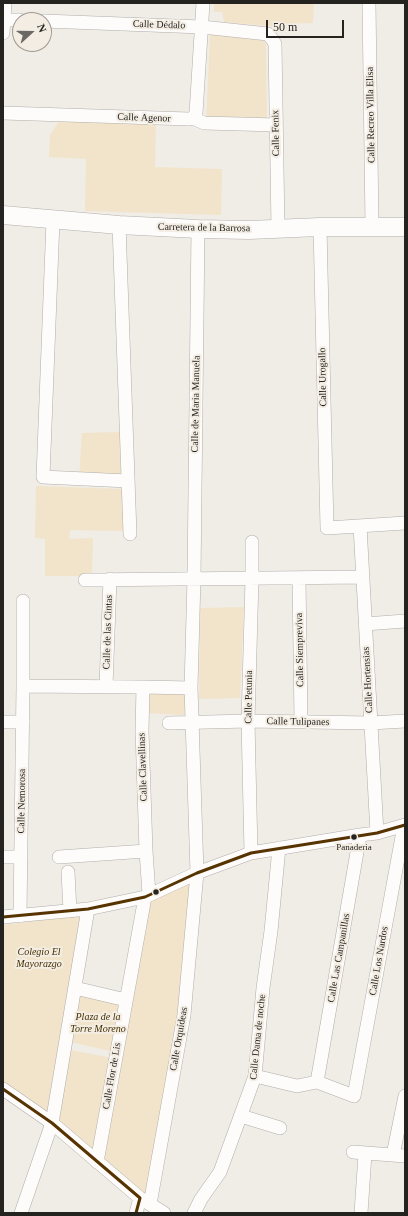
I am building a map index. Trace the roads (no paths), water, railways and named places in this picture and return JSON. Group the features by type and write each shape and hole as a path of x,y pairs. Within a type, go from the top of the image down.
{"street":[{"path":"3,26 5,3"},
{"path":"193,118 196,113 203,3"},
{"name":"Calle Recreo Villa Elisa","path":"369,3 372,227"},
{"name":"Calle Dédalo","path":"52,21 202,27 268,34 272,38"},
{"name":"Calle Fenix","path":"272,38 275,44 278,229"},
{"name":"Calle Agenor","path":"3,113 193,118 204,123 276,125"},
{"name":"Carretera de la Barrosa","path":"3,215 119,225 198,229 405,227"},
{"path":"53,220 43,477 128,481"},
{"path":"119,225 130,534"},
{"name":"Calle Urogallo","path":"320,227 327,528 360,526"},
{"name":"Calle de Maria Manuela","path":"191,722 198,229"},
{"path":"360,526 405,523"},
{"name":"Calle Hortensias","path":"360,526 377,833"},
{"name":"Calle Petunia","path":"251,853 248,721 252,542"},
{"path":"85,580 194,578 299,579 363,577"},
{"name":"Calle de las Cintas","path":"106,686 110,579"},
{"name":"Calle Siempreviva","path":"299,579 301,722"},
{"name":"Calle Nemorosa","path":"20,916 24,686 23,601"},
{"path":"365,624 405,621"},
{"path":"24,686 191,688"},
{"name":"Calle Clavellinas","path":"143,687 142,731 147,896"},
{"name":"Calle Tulipanes","path":"169,723 248,721 371,723 405,721"},
{"path":"3,722 23,722"},
{"name":"Calle Orquídeas","path":"136,1213 145,1201 184,1015 197,873 191,722"},
{"path":"3,917 88,909 147,896 197,873 251,853 377,833 404,825"},
{"name":"Calle Los Nardos","path":"317,1082 354,1096 404,825"},
{"name":"Calle Las Campanillas","path":"317,1082 360,835"},
{"name":"Calle Dama de noche","path":"194,1213 201,1199 220,1172 255,1076 263,988 272,931 279,848"},
{"path":"60,857 146,851"},
{"path":"3,857 21,857"},
{"path":"68,872 70,911"},
{"name":"Calle Flor de Lis","path":"97,1162 126,1000 147,896"},
{"path":"21,1213 52,1123 88,909"},
{"path":"75,988 126,1000"},
{"path":"255,1076 297,1086 317,1082"},
{"path":"4,1091 52,1123 145,1201 164,1213"},
{"path":"361,1213 359,1153 399,1156 405,1096"},
{"path":"241,1116 280,1128"}],"place":[{"name":"Panaderia","path":"354,837"}],"park label":[{"name":"Colegio El Mayorazgo","path":"39,958"},
{"name":"Plaza de la Torre Moreno","path":"98,1022"}]}
